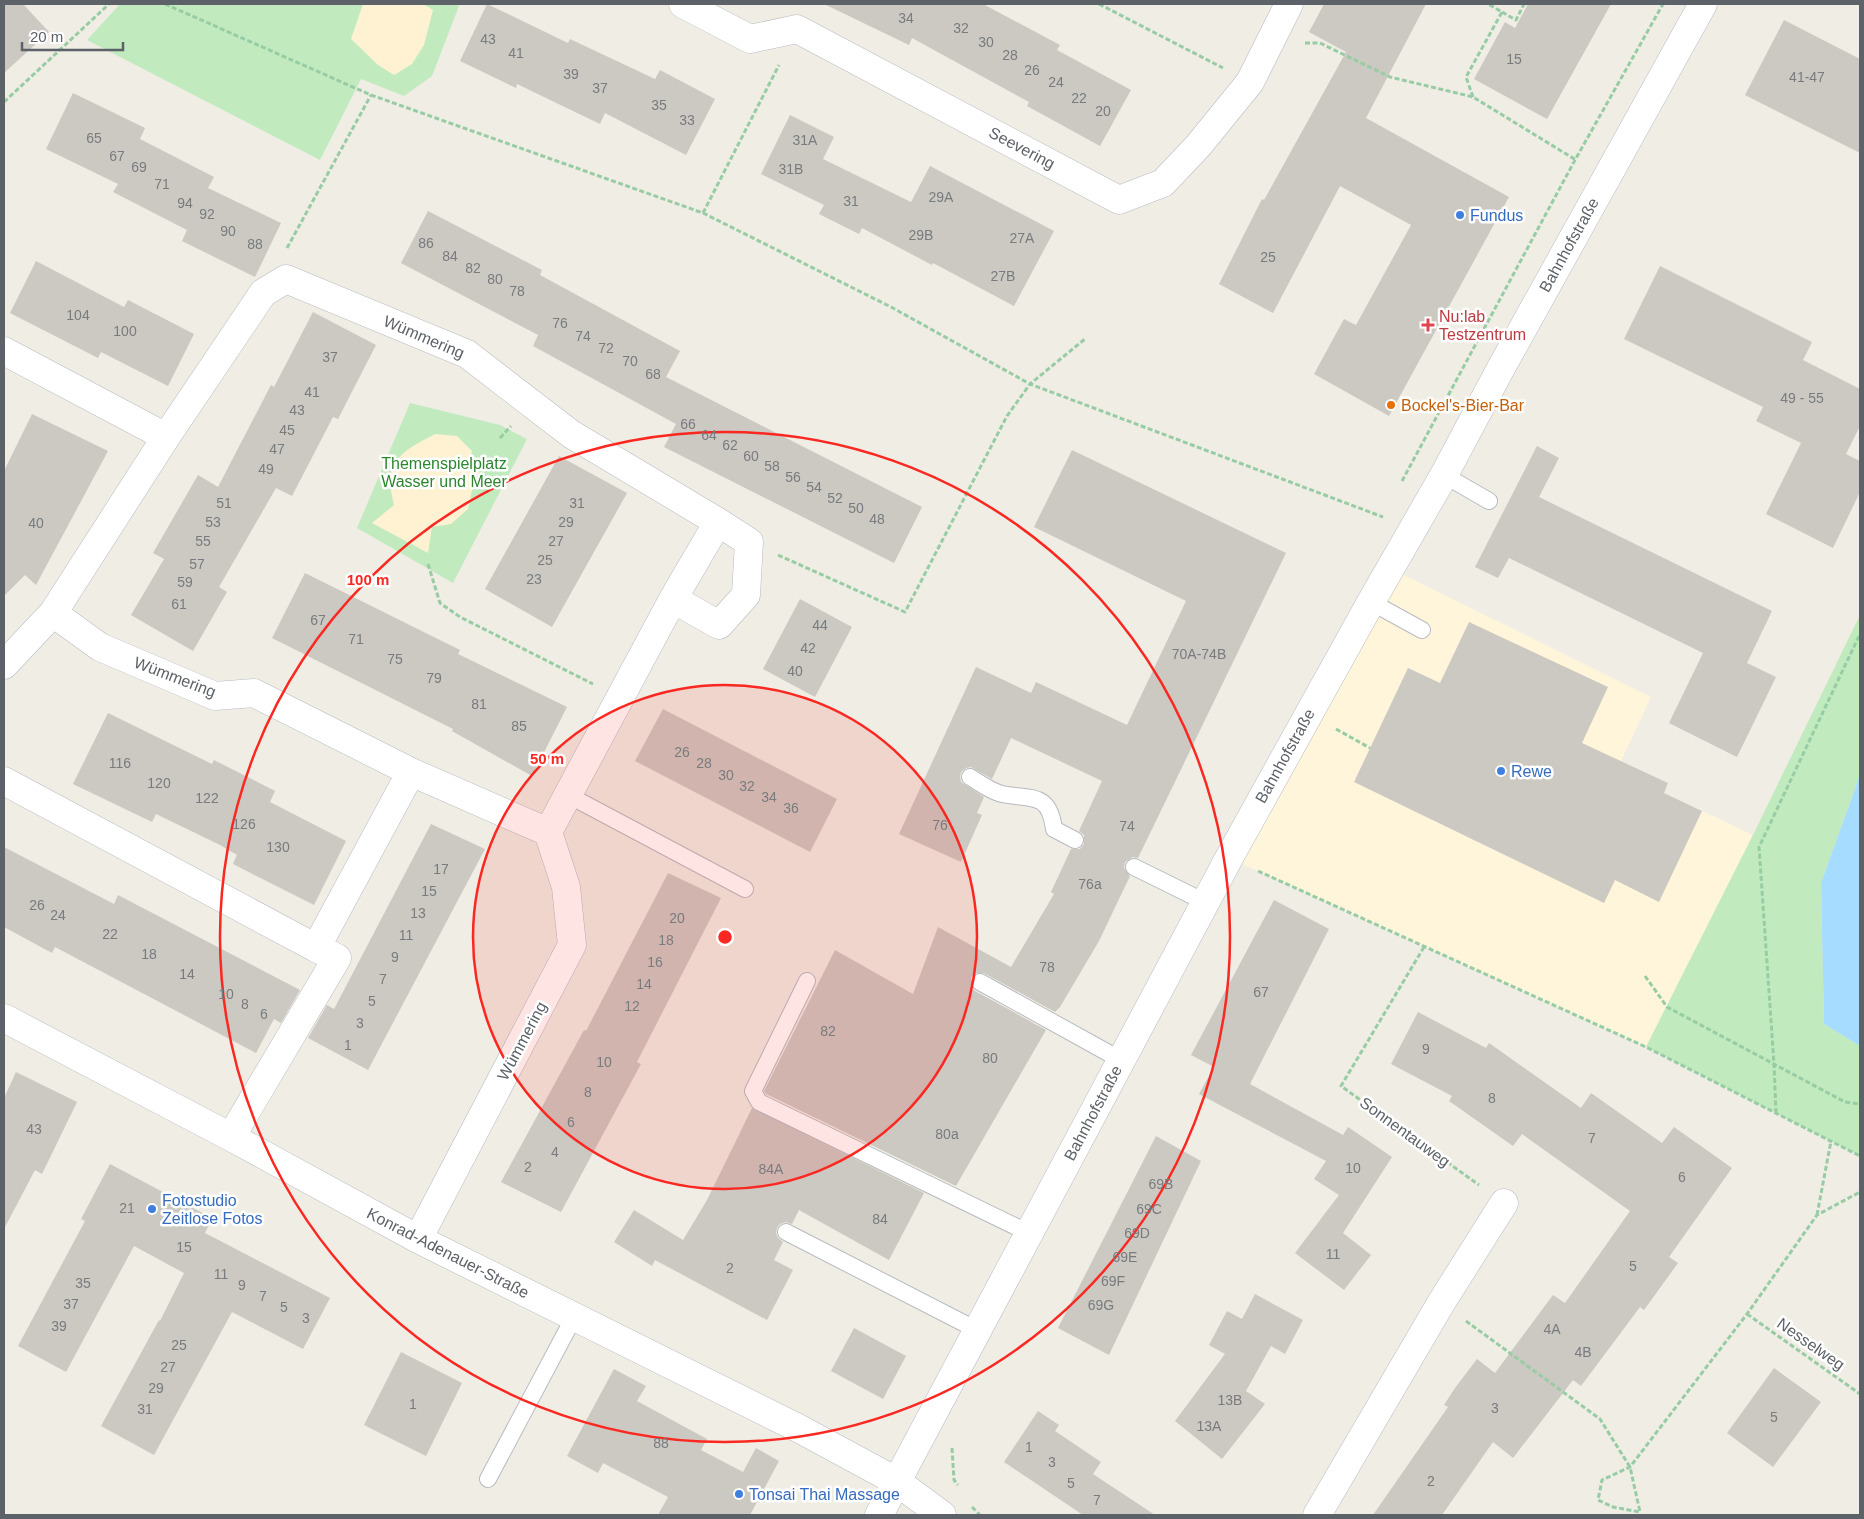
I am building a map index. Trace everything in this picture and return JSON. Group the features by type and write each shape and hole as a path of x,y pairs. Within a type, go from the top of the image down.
{"street":[{"path":"683,4 750,39 797,29"},
{"name":"Seevering","path":"797,29 1120,200 1163,183 1198,146 1250,82 1289,4"},
{"name":"Bahnhofstraße","path":"879,1515 1205,902 1371,602 1444,475 1703,4"},
{"name":"Wümmering","path":"4,665 53,613 166,437 263,293 286,280 467,354 571,434 749,542"},
{"path":"4,351 166,437"},
{"path":"548,832 674,599 718,522"},
{"path":"674,599 719,625 746,595 749,542"},
{"name":"Wümmering","path":"53,613 100,647 216,696 254,693 411,772 548,832 566,887 572,945 418,1239"},
{"path":"316,948 411,772"},
{"path":"4,781 337,958 231,1138"},
{"name":"Konrad-Adenauer-Straße","path":"4,1018 418,1239 798,1428 896,1481 942,1515"},
{"path":"1317,1515 1441,1303 1504,1203"}],"lane":[{"path":"1444,475 1489,501"},
{"path":"1371,602 1422,630"},
{"path":"970,777 989,789 1002,794 1028,796 1037,799 1052,814 1054,829 1075,840"},
{"path":"568,795 745,889"},
{"path":"1134,867 1205,902"},
{"path":"807,981 753,1091 759,1102 1029,1233"},
{"path":"980,982 1121,1060"},
{"path":"786,1232 977,1330"},
{"path":"488,1479 574,1317"}],"path":[{"path":"4,102 109,4"},
{"path":"166,4 371,94 703,213 892,306 1030,384 1384,518"},
{"path":"1099,4 1250,82"},
{"path":"1488,4 1516,20 1524,4"},
{"path":"1473,97 1466,77 1502,12"},
{"path":"703,213 797,29"},
{"path":"1270,42 1320,43 1390,77 1473,97 1606,179"},
{"path":"286,250 371,94"},
{"path":"749,542 905,612 1007,416 1030,384 1086,338"},
{"path":"428,564 440,603 460,618 620,698"},
{"path":"1776,1113 1760,847 1860,634"},
{"path":"1309,714 1370,748"},
{"path":"1229,858 1646,1047 1860,1156"},
{"name":"Sonnentauweg","path":"1424,947 1341,1086 1504,1203"},
{"path":"1645,976 1667,1007 1845,1102 1860,1104"},
{"path":"1644,1515 1640,1512 1613,1507 1598,1500 1602,1480 1630,1467 1747,1314 1817,1216 1831,1141"},
{"path":"1817,1216 1860,1192"},
{"path":"1441,1303 1600,1419 1630,1467 1640,1512"},
{"name":"Nesselweg","path":"1747,1314 1860,1394"}],"shaded area":[{"path":"1390,568 1651,697 1621,761 1668,783 1664,793 1753,835 1646,1047 1229,858"}],"green space":[{"path":"120,4 456,4 459,6 432,76 404,96 361,79 320,160 87,40"},
{"name":"Themenspielplatz Wasser und Meer","path":"410,403 500,425 527,439 453,583 357,528"},
{"path":"1860,615 1860,775 1821,883 1824,1024 1860,1046 1860,1156 1646,1047 1753,835"}],"sand":[{"path":"363,4 423,4 433,10 424,45 412,64 394,75 378,65 351,39"},
{"path":"435,434 457,436 472,451 469,465 479,472 478,480 472,490 468,509 451,524 432,527 428,553 372,523 394,505 391,478 397,460 403,453"}],"water":[{"path":"1860,775 1860,1046 1824,1024 1821,883"}],"building":[{"path":"4,4 23,4 49,32 4,73"},
{"path":"487,4 568,43 570,39 655,79 660,70 715,99 686,155 605,113 600,124 517,84 516,88 460,61"},
{"path":"824,4 983,4 1060,45 1057,50 1131,90 1100,146 1027,106 1029,102 912,38 909,45"},
{"path":"1324,4 1426,4 1366,118 1509,197 1389,416 1314,374 1344,319 1356,325 1411,225 1340,186 1273,313 1219,284 1262,199 1264,200 1346,52 1309,32"},
{"path":"1528,4 1611,4 1547,119 1474,79 1505,22 1515,28"},
{"path":"1784,20 1860,59 1860,153 1745,95"},
{"path":"73,93 145,128 140,139 214,177 208,188 281,223 255,277 182,241 187,230 113,192 118,184 46,149"},
{"path":"790,115 834,137 823,159 911,202 930,166 1054,231 1014,306 862,228 859,234 819,214 824,205 761,174"},
{"path":"428,211 542,270 540,275 680,351 666,377 922,507 894,563 664,447 676,424 533,346 538,335 401,263"},
{"path":"36,261 124,307 128,300 194,334 168,386 101,352 98,358 10,313"},
{"path":"1660,266 1812,342 1803,360 1860,389 1860,426 1846,454 1860,461 1860,492 1833,548 1766,514 1801,443 1756,421 1763,407 1624,339"},
{"path":"313,312 376,345 338,419 333,417 292,496 276,488 219,587 227,592 193,651 131,615 164,559 153,553 198,475 218,487 271,385 274,387"},
{"path":"32,414 108,451 36,585 25,575 4,596 4,471"},
{"path":"1537,446 1559,458 1539,497 1772,611 1747,663 1776,677 1737,757 1669,723 1703,653 1509,558 1498,578 1475,567"},
{"path":"1072,450 1286,553 1138,858 1133,857 1125,862 1124,868 1130,876 1099,941 1060,1007 1055,1012 984,973 975,973 971,978 971,987 975,991 1046,1030 956,1186 766,1094 764,1091 835,950 913,994 938,927 1011,967 1054,894 1051,892 1071,849 1080,849 1084,844 1084,835 1079,831 1102,781 1011,738 992,779 971,767 961,772 961,782 984,797 977,813 982,815 961,862 899,834 976,667 1031,693 1036,682 1127,725 1186,601 1034,527"},
{"path":"559,456 627,493 552,627 485,589"},
{"path":"305,573 460,650 458,654 567,707 532,776 452,731 453,729 272,638"},
{"path":"800,599 852,627 815,697 763,669"},
{"name":"Rewe","path":"1469,622 1608,687 1582,743 1668,783 1664,793 1702,811 1659,902 1615,880 1604,903 1354,782 1408,668 1440,683"},
{"path":"663,709 837,799 810,852 635,761"},
{"path":"108,713 212,764 214,760 275,791 270,802 346,841 314,905 233,864 237,855 220,845 156,814 152,822 73,784"},
{"path":"431,824 485,849 368,1070 308,1038 327,1005 334,1009"},
{"path":"4,847 114,904 118,895 300,990 281,1023 274,1019 256,1053 55,947 52,953 4,927"},
{"path":"668,873 721,898 637,1062 641,1064 561,1212 501,1182 584,1030 586,1031"},
{"path":"1274,900 1329,929 1250,1084 1343,1135 1348,1127 1392,1157 1343,1233 1371,1255 1344,1290 1295,1253 1339,1195 1314,1179 1326,1161 1199,1094 1214,1067 1191,1055"},
{"path":"1418,1012 1486,1048 1489,1043 1581,1108 1591,1093 1662,1143 1674,1127 1732,1168 1669,1257 1678,1263 1644,1310 1640,1307 1581,1386 1573,1380 1513,1458 1493,1442 1442,1515 1373,1515 1448,1407 1444,1405 1477,1359 1495,1373 1553,1295 1565,1303 1630,1211 1522,1134 1513,1146 1449,1101 1452,1096 1391,1064"},
{"path":"16,1072 77,1102 42,1174 35,1170 4,1229 4,1098"},
{"path":"752,1108 924,1193 889,1260 799,1210 792,1224 786,1222 780,1224 776,1233 783,1242 774,1260 793,1270 767,1320 655,1260 652,1266 614,1242 634,1210 683,1240 707,1200"},
{"path":"1156,1136 1201,1161 1109,1355 1058,1328"},
{"path":"110,1164 212,1218 205,1233 330,1298 303,1349 232,1312 154,1455 101,1426 160,1321 184,1273 134,1246 66,1372 18,1346 85,1221 81,1219"},
{"path":"1255,1294 1303,1320 1285,1354 1271,1346 1246,1391 1265,1404 1222,1459 1175,1421 1225,1354 1209,1345 1227,1311 1242,1319"},
{"path":"854,1328 906,1356 883,1399 831,1371"},
{"path":"401,1352 462,1383 426,1456 364,1425"},
{"path":"1774,1368 1821,1402 1773,1467 1727,1433"},
{"path":"614,1369 646,1386 637,1401 707,1439 701,1450 743,1472 756,1448 779,1461 750,1515 658,1515 668,1497 603,1463 598,1473 567,1456"},
{"path":"1038,1411 1059,1425 1055,1431 1101,1462 1093,1474 1155,1515 1083,1515 1004,1462"}],"place":[{"name":"Fundus","path":"1460,215"},
{"name":"Nu:lab Testzentrum","path":"1428,325"},
{"name":"Bockel's-Bier-Bar","path":"1391,405"},
{"name":"Rewe","path":"1501,771"},
{"name":"Fotostudio Zeitlose Fotos","path":"152,1209"},
{"name":"Tonsai Thai Massage","path":"739,1494"}]}
